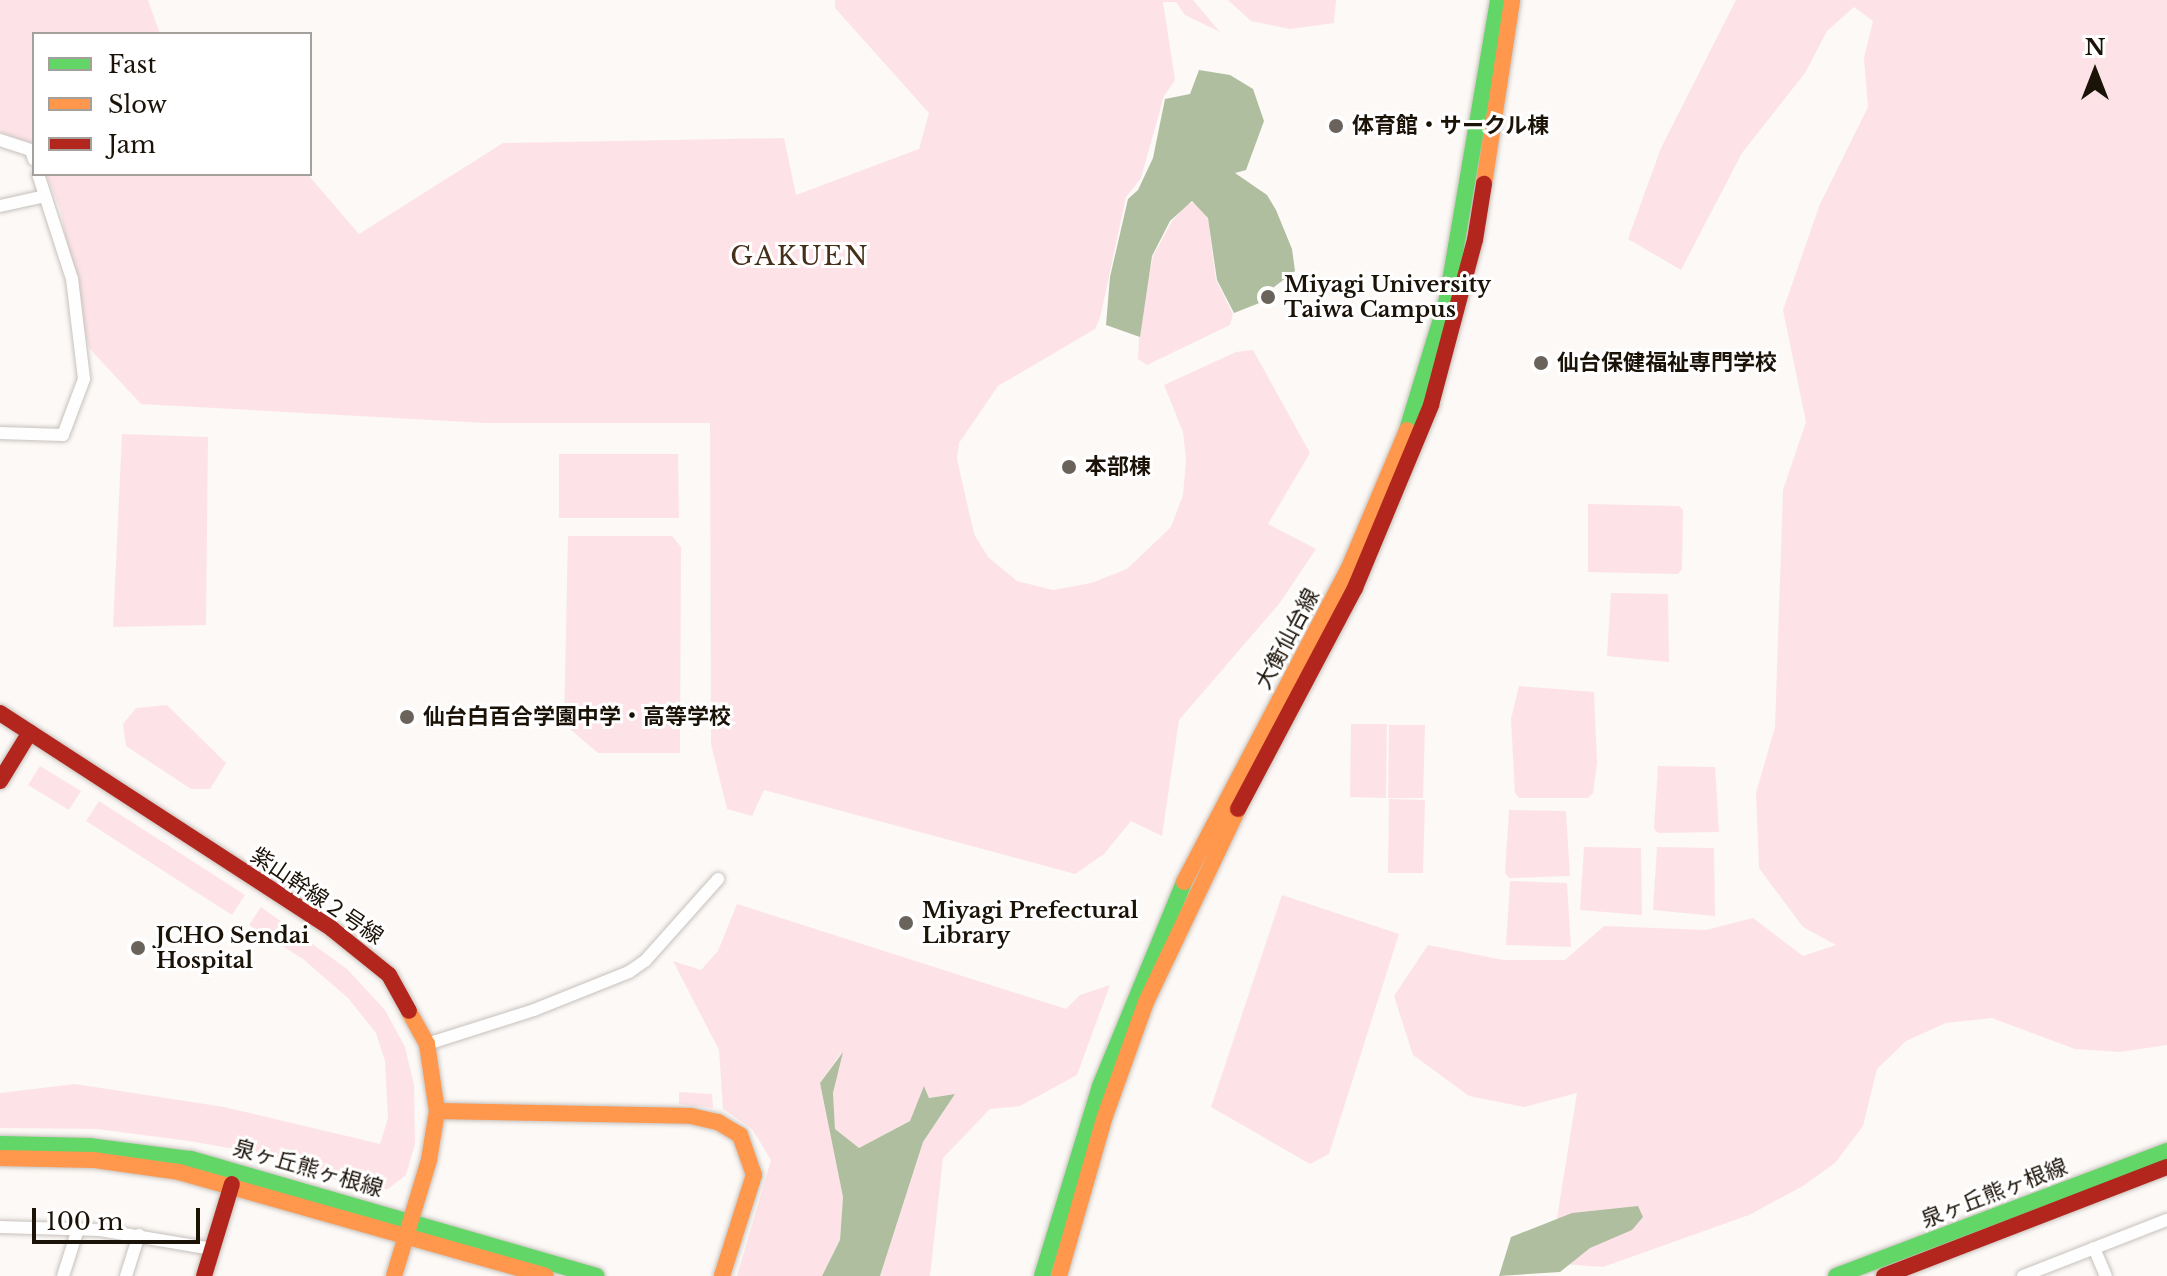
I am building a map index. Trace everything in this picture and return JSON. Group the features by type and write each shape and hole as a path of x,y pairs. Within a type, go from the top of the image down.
{"main road":[{"name":"大衡仙台線","path":"1042,1276 1100,1086 1198,869 1348,570 1402,446 1447,299 1498,0"},
{"name":"大衡仙台線","path":"1059,1276 1132,1037 1198,869 1362,574 1431,405 1475,240 1512,0"},
{"name":"紫山幹線２号線","path":"0,713 369,955 407,1000 427,1044 437,1111 394,1276"},
{"path":"0,781 30,732"},
{"path":"437,1111 691,1116 718,1122 740,1135 754,1175 722,1276"},
{"name":"泉ヶ丘熊ヶ根線","path":"0,1144 89,1146 191,1159 409,1227 546,1276"},
{"name":"泉ヶ丘熊ヶ根線","path":"1836,1276 2167,1151"},
{"name":"泉ヶ丘熊ヶ根線","path":"0,1158 134,1164 232,1184 596,1276"},
{"name":"泉ヶ丘熊ヶ根線","path":"1884,1276 2167,1167"},
{"path":"204,1276 232,1184"}],"street":[{"path":"0,140 31,150 32,153"},
{"path":"0,433 63,435 84,379 72,279 39,176"},
{"path":"0,206 45,196"},
{"path":"427,1044 534,1010 629,972 645,961 718,879"},
{"path":"2023,1276 2167,1220"},
{"path":"0,1227 78,1229 139,1235 212,1249"},
{"path":"63,1276 78,1229"},
{"path":"126,1276 139,1235"},
{"path":"2094,1248 2106,1276"}],"shaded area":[{"path":"0,0 148,0 159,32 32,32 32,143 0,132"},
{"path":"835,0 1193,0 1220,32 1185,15 1176,2 1163,2 1175,80 1164,96 1141,178 1126,197 1095,329 998,386 959,443 957,459 974,534 988,557 1017,581 1053,590 1091,583 1127,569 1171,527 1183,495 1186,460 1183,432 1164,385 1236,352 1253,350 1310,453 1268,524 1316,549 1279,604 1179,720 1162,836 1131,821 1104,854 1075,874 764,790 752,816 727,809 711,744 710,423 485,423 141,404 89,348 60,209 47,176 309,176 359,234 503,143 784,138 796,195 919,149 929,113 835,8"},
{"path":"1228,0 1336,0 1334,23 1290,29 1251,21"},
{"path":"1736,0 2167,0 2167,1045 2120,1052 2075,1049 1992,1018 1946,1023 1906,1041 1877,1069 1863,1126 1835,1163 1803,1186 1749,1215 1603,1267 1563,1264 1552,1250 1577,1093 1524,1107 1469,1096 1413,1055 1394,996 1428,945 1503,960 1565,960 1604,926 1706,930 1753,918 1803,956 1836,945 1803,927 1759,868 1756,793 1775,727 1783,490 1806,422 1783,310 1820,204 1868,107 1864,58 1873,21 1854,7 1827,31 1805,73 1742,153 1681,270 1628,239 1661,148"},
{"path":"1199,70 1230,75 1253,89 1264,121 1246,170 1235,173 1267,195 1292,249 1295,271 1274,287 1272,298 1234,313 1217,280 1208,218 1192,201 1170,221 1152,256 1140,337 1106,325 1110,277 1128,199 1138,190 1153,158 1165,99 1190,94"},
{"path":"1197,202 1208,218 1216,280 1233,314 1230,325 1147,365 1138,359 1140,319 1153,256 1172,221 1187,204"},
{"path":"122,434 208,437 206,625 113,627"},
{"path":"559,454 678,454 679,518 559,518"},
{"path":"1588,504 1679,506 1683,510 1682,569 1678,574 1588,572"},
{"path":"568,536 672,536 681,547 680,753 598,753 564,724"},
{"path":"1611,593 1668,594 1669,662 1607,656"},
{"path":"1519,686 1594,692 1597,763 1593,793 1588,798 1519,798 1515,793 1511,719"},
{"path":"167,705 226,763 210,789 191,789 126,746 123,724 136,708"},
{"path":"1351,724 1387,724 1386,798 1350,797"},
{"path":"1389,725 1425,725 1423,798 1388,798"},
{"path":"40,766 81,791 69,810 28,785"},
{"path":"1658,766 1715,767 1719,832 1658,833 1654,829"},
{"path":"1389,799 1425,800 1423,873 1388,873"},
{"path":"99,801 245,895 232,915 86,821"},
{"path":"1509,810 1566,811 1570,876 1509,878 1505,873"},
{"path":"1584,847 1641,848 1642,915 1580,910"},
{"path":"1657,847 1714,848 1715,916 1653,910"},
{"path":"1510,881 1567,883 1571,947 1506,945"},
{"path":"1282,895 1399,934 1329,1154 1310,1164 1211,1107"},
{"path":"737,904 1066,1009 1080,995 1110,985 1077,1075 1020,1106 990,1109 943,1158 930,1276 880,1276 923,1142 955,1094 929,1098 925,1087 910,1121 859,1148 835,1130 833,1093 841,1053 820,1083 843,1196 840,1240 822,1276 737,1276 771,1160 752,1129 723,1109 719,1050 673,961 701,970 718,951"},
{"path":"261,907 347,969 385,1010 405,1047 414,1085 415,1144 406,1175 388,1189 367,1192 274,1156 189,1141 97,1129 0,1128 0,1093 75,1084 224,1107 380,1144 388,1118 385,1061 376,1033 348,998 303,959 249,925"},
{"path":"843,1052 833,1093 835,1129 859,1148 910,1121 924,1086 929,1098 955,1094 923,1142 880,1276 822,1276 840,1240 843,1197 820,1083"},
{"path":"679,1092 712,1094 713,1108 679,1104"},
{"path":"1638,1206 1643,1217 1632,1230 1590,1248 1560,1272 1499,1276 1511,1237 1572,1213"}],"traffic: fast":[{"path":"1407,430 1447,299 1498,0"},
{"path":"1042,1276 1100,1086 1184,882"},
{"path":"0,1144 89,1146 191,1159 596,1276"},
{"path":"1836,1276 2167,1151"}],"traffic: slow":[{"path":"1484,184 1512,0"},
{"path":"1184,882 1348,570 1407,430"},
{"path":"1059,1276 1105,1116 1146,1002 1238,809"},
{"path":"394,1276 429,1160 437,1111 427,1044 409,1011"},
{"path":"437,1111 691,1116 718,1122 740,1135 754,1175 722,1276"},
{"path":"0,1158 94,1160 179,1172 546,1276"}],"traffic: jam":[{"path":"1238,809 1355,588 1431,405 1475,240 1484,184"},
{"path":"0,713 332,929 389,975 409,1011"},
{"path":"0,781 30,732"},
{"path":"1884,1276 2167,1167"},
{"path":"204,1276 232,1184"}],"place":[{"name":"体育館・サークル棟","path":"1336,126"},
{"name":"Miyagi University Taiwa Campus","path":"1268,297"},
{"name":"仙台保健福祉専門学校","path":"1541,363"},
{"name":"本部棟","path":"1069,467"},
{"name":"仙台白百合学園中学・高等学校","path":"407,717"},
{"name":"Miyagi Prefectural Library","path":"906,923"},
{"name":"JCHO Sendai Hospital","path":"138,948"}],"district":[{"name":"GAKUEN","path":"800,257"}]}
